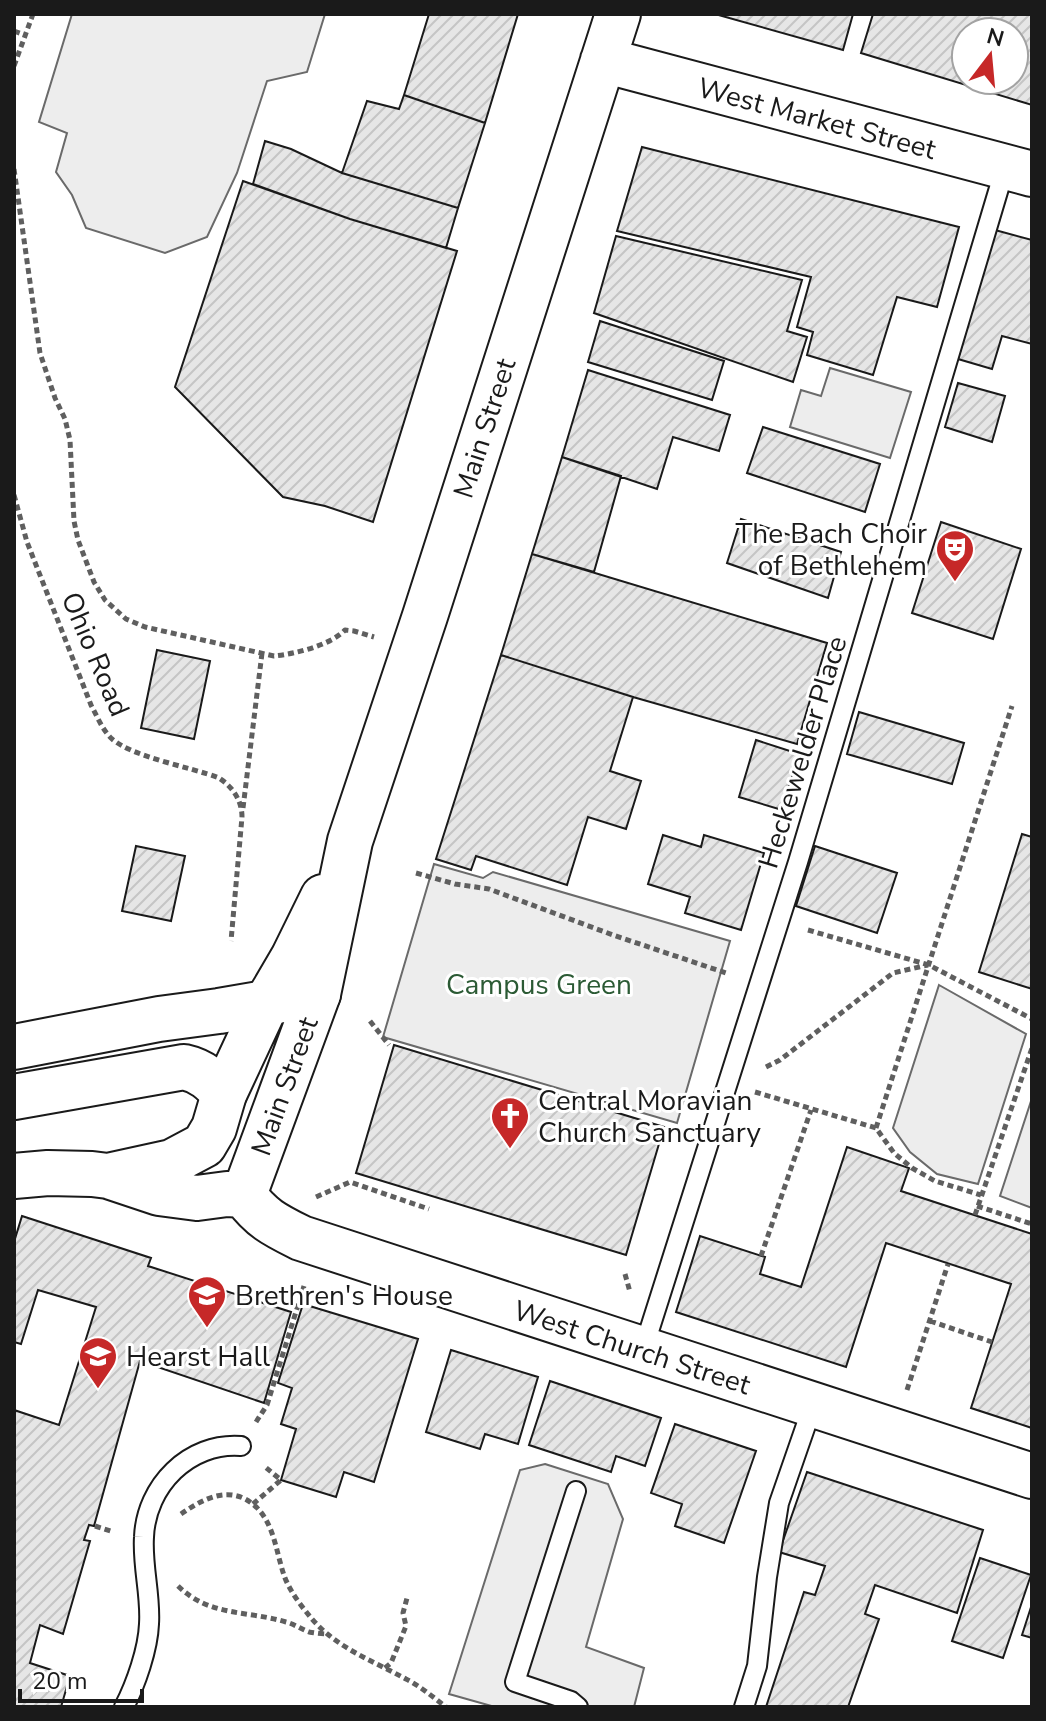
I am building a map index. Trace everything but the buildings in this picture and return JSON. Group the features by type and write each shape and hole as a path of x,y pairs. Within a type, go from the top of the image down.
{"main road":[{"name":"Main Street","path":"14,1176 68,1173 108,1176 159,1193 197,1198 244,1195 318,994 350,841 618,14"},
{"name":"West Market Street","path":"603,60 1019,171"},
{"name":"Main Street","path":"108,1176 172,1162 204,1145 266,1004 293,958 350,841"},
{"path":"14,1047 159,1019 318,994"},
{"path":"14,1097 184,1067 203,1073 224,1094"},
{"name":"West Church Street","path":"244,1195 256,1211 271,1223 301,1238 1032,1476"}],"lane":[{"name":"Heckewelder Place","path":"643,1350 779,921 952,350 1019,171"},
{"path":"744,1707 757,1666 779,1503 813,1405"},
{"path":"124,1707 136,1677 149,1626 143,1540 154,1499 171,1473 195,1455 216,1448 241,1446"},
{"path":"576,1491 515,1682 571,1701 578,1707"}],"path":[{"path":"14,66 33,14"},
{"path":"14,31 25,35"},
{"path":"14,169 40,353 70,440 76,530 100,592 118,613 135,624 274,656 339,638 345,630 366,634"},
{"name":"Ohio Road","path":"14,495 27,542 91,705 105,730 128,749 213,775 225,782 238,799 242,817"},
{"path":"231,941 262,653"},
{"path":"876,1128 1012,706"},
{"path":"416,873 489,889 729,974"},
{"path":"779,921 929,965 1032,1019"},
{"path":"728,1084 780,1060 893,973 929,965"},
{"path":"370,1021 389,1045"},
{"path":"975,1215 1032,1048"},
{"path":"728,1084 876,1128 894,1153 912,1168 935,1181 981,1195"},
{"path":"761,1256 811,1110"},
{"path":"311,1199 350,1182 429,1209"},
{"path":"977,1206 1032,1224"},
{"path":"903,1402 948,1264"},
{"path":"241,1446 267,1405 304,1286"},
{"path":"930,1321 992,1342"},
{"path":"253,1504 281,1480"},
{"path":"172,1526 181,1514 219,1494 236,1496 253,1504 268,1526 286,1579 315,1622 349,1649 408,1680 446,1707"},
{"path":"172,1573 179,1587 205,1605 328,1634"},
{"path":"385,1668 391,1663 406,1626 403,1613 407,1598"}],"shaded area":[{"path":"72,14 325,14 307,72 267,81 237,173 207,237 165,253 86,228 72,195 56,172 67,133 39,122"},
{"path":"830,368 911,392 890,458 790,427 801,390 821,396"},
{"name":"Campus Green","path":"434,864 483,878 493,872 730,941 677,1123 383,1037"},
{"path":"939,985 1026,1034 978,1184 937,1174 910,1152 893,1128"},
{"path":"1032,1098 1032,1208 1000,1196"},
{"path":"545,1464 608,1484 623,1519 586,1647 644,1668 634,1707 495,1707 449,1694 520,1470"}],"place":[{"name":"The Bach Choir of Bethlehem","path":"955,583"},
{"name":"Central Moravian Church Sanctuary","path":"510,1150"},
{"name":"Brethren's House","path":"207,1329"},
{"name":"Hearst Hall","path":"98,1390"}]}
